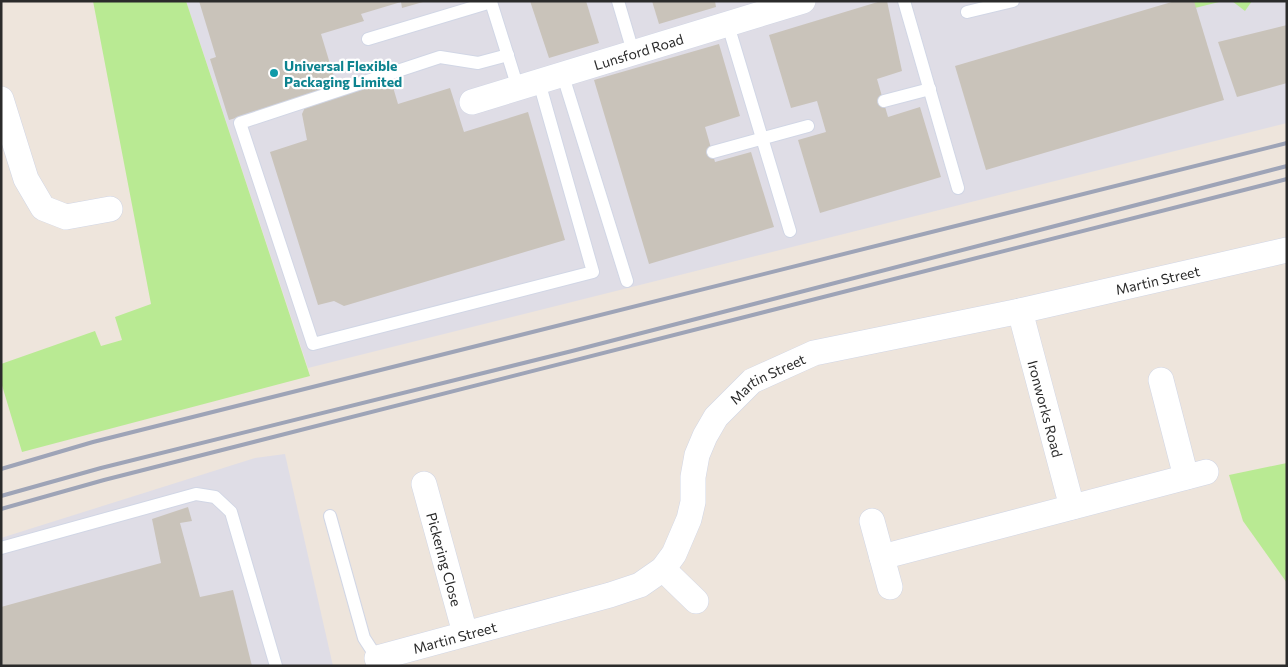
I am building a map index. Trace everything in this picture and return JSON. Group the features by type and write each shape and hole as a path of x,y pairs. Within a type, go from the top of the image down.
{"street":[{"name":"Lunsford Road","path":"472,102 634,55 740,15 803,1"},
{"path":"1,99 6,130 26,179 43,208 66,217 110,209"},
{"name":"Martin Street","path":"378,662 465,633 610,595 640,585 663,569 674,554 689,519 693,502 693,477 697,455 705,436 716,417 752,381 814,353 1020,311 1287,250"},
{"name":"Ironworks Road","path":"1020,311 1072,507"},
{"path":"882,557 1196,474 1160,380"},
{"name":"Pickering Close","path":"424,484 465,633"},
{"path":"872,521 890,587"},
{"path":"663,569 696,601"}],"lane":[{"path":"618,1 634,55"},
{"path":"904,1 958,188"},
{"path":"967,12 1013,1"},
{"path":"368,39 491,2 508,55 529,85 593,272 313,344 240,123 440,57 478,63 508,55"},
{"path":"740,15 760,139 790,231"},
{"path":"563,76 628,281"},
{"path":"884,101 930,89"},
{"path":"713,152 808,126"},
{"path":"1,548 196,494 215,497 230,512 276,666"},
{"path":"330,516 364,638 378,662"}],"shaded area":[{"path":"186,1 1287,1 1287,123 308,368"},
{"path":"285,454 333,666 1,666 1,538 255,458"}],"green space":[{"path":"93,1 186,1 310,376 22,452 1,382 1,364 95,331 101,346 122,340 115,317 151,304"},
{"path":"1193,1 1223,1 1195,8"},
{"path":"1232,1 1252,1 1245,11"},
{"path":"1287,463 1287,583 1243,521 1229,475"}],"building":[{"name":"Universal Flexible Packaging Limited","path":"199,1 423,2 402,8 401,2 361,14 364,21 321,34 337,87 229,120 210,59 216,57"},
{"path":"530,1 586,1 599,43 549,58"},
{"path":"652,1 715,1 716,7 659,24"},
{"path":"881,1 887,1 902,71 877,79 888,117 920,107 941,177 820,213 798,140 826,132 817,101 791,108 769,35"},
{"path":"1175,1 1194,1 1224,100 986,170 955,66"},
{"path":"1287,25 1287,83 1237,97 1218,42"},
{"path":"719,44 740,116 705,127 715,162 751,152 774,227 649,264 594,80"},
{"path":"390,77 398,104 450,88 464,132 528,112 565,240 344,306 334,301 318,305 270,152 307,140 302,114 307,103"},
{"path":"188,507 192,521 180,523 200,597 233,590 252,666 1,666 1,607 161,563 152,519"}],"railway":[{"path":"1,469 93,442 1287,143"},
{"path":"1,496 101,468 572,351 1287,166"},
{"path":"1,509 104,480 1287,179"}],"place":[{"name":"Universal Flexible Packaging Limited","path":"274,73"}]}
